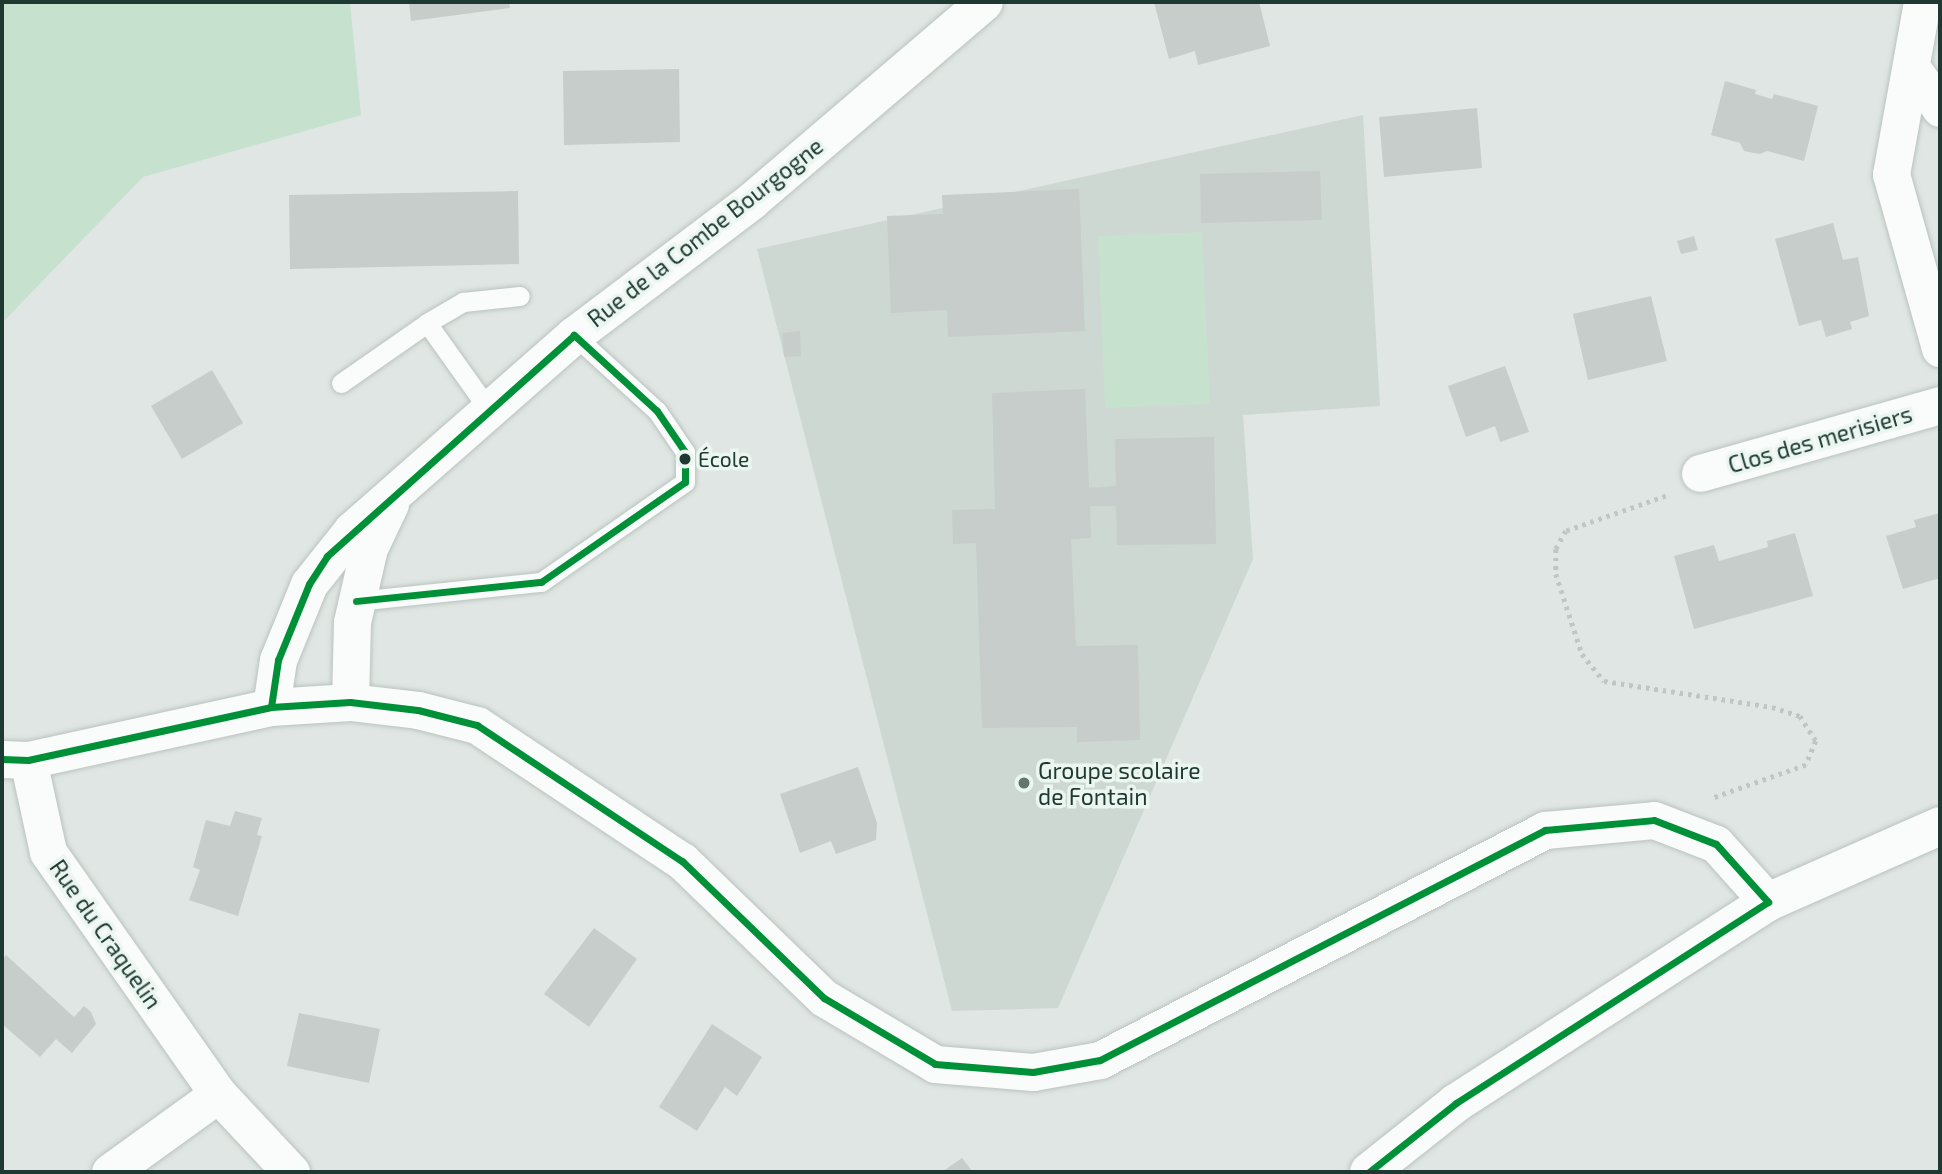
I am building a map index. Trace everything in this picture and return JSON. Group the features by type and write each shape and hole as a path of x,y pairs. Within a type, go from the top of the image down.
{"main road":[{"path":"1369,1172 1456,1103 1768,902 1940,826"}],"street":[{"name":"Rue de la Combe Bourgogne","path":"271,708 278,660 309,584 327,556 396,491 574,335 751,201 984,2"},
{"path":"1922,2 1891,174 1940,348"},
{"path":"1912,68 1940,108"},
{"name":"Clos des merisiers","path":"1700,473 1940,405"},
{"name":"Rue de la Combe Bourgogne","path":"350,702 348,655 356,601 369,548 396,491"},
{"path":"15,759 271,708 350,702 418,710 477,725 682,861 824,998 934,1064 1033,1072 1100,1060 1545,830 1654,820 1716,844 1768,902"},
{"name":"Rue du Craquelin","path":"15,759 48,852 218,1094 290,1172"},
{"path":"110,1172 218,1094"}],"lane":[{"path":"341,383 426,323 463,302 520,296"},
{"path":"426,323 489,410"},
{"path":"356,601 541,582 685,482 685,452 657,411 574,335"}],"path":[{"path":"1678,829 1716,796 1806,765 1816,741 1800,716 1772,708 1604,681 1582,654 1556,574 1556,549 1566,531 1684,490 1700,473"}],"shaded area":[{"name":"Groupe scolaire de Fontain","path":"1363,115 1380,406 1243,415 1253,559 1058,1008 952,1011 757,249"}],"green space":[{"path":"2,2 350,2 361,115 143,177 2,323"},
{"path":"1202,232 1210,404 1105,408 1098,236"}],"building":[{"path":"409,2 509,2 510,8 411,21"},
{"path":"1154,2 1259,2 1270,46 1198,65 1195,51 1169,59"},
{"path":"679,69 680,142 564,145 563,71"},
{"path":"1725,81 1756,90 1755,94 1772,99 1774,94 1818,106 1804,161 1767,151 1760,154 1744,151 1740,143 1711,135"},
{"path":"1477,108 1482,168 1384,177 1379,117"},
{"path":"1320,171 1322,220 1201,223 1200,174"},
{"path":"1079,189 1085,331 948,337 947,310 891,313 887,216 943,214 942,195"},
{"path":"518,191 519,264 290,269 289,195"},
{"path":"1833,223 1843,260 1858,257 1869,316 1850,322 1852,329 1826,337 1821,320 1799,326 1775,239"},
{"path":"1694,236 1698,250 1681,254 1677,241"},
{"path":"1651,296 1667,361 1588,380 1573,314"},
{"path":"800,331 801,356 784,357 782,333"},
{"path":"1505,366 1529,432 1500,442 1495,426 1466,437 1448,386"},
{"path":"212,370 243,423 182,459 151,406"},
{"path":"1085,389 1089,488 1116,486 1115,439 1214,437 1216,544 1117,545 1116,506 1090,506 1091,538 1071,539 1076,646 1138,645 1140,740 1077,742 1077,727 982,728 976,543 953,544 952,510 995,509 992,393"},
{"path":"1940,513 1940,578 1903,589 1886,536 1916,527 1914,520"},
{"path":"1795,533 1813,596 1694,629 1674,556 1714,545 1719,561 1768,547 1767,541"},
{"path":"858,767 877,823 876,840 836,854 831,841 800,853 780,794"},
{"path":"235,811 262,818 257,835 262,836 238,916 189,900 200,870 193,867 206,820 230,826"},
{"path":"594,928 637,959 589,1027 544,994"},
{"path":"6,955 74,1017 84,1006 91,1012 96,1024 72,1053 56,1039 40,1057 2,1024 2,960"},
{"path":"299,1013 380,1029 369,1083 287,1066"},
{"path":"712,1024 762,1057 737,1096 725,1087 697,1131 659,1107"},
{"path":"962,1158 973,1172 942,1172"}],"transit line":[{"path":"356,601 541,582 685,482 685,452 657,411 574,335"},
{"path":"271,707 278,660 309,584 327,556 574,335"},
{"path":"2,759 28,760 271,707 350,702 418,710 477,725 682,861 824,998 935,1064 1033,1072 1100,1060 1545,830 1654,820 1716,844 1768,902"},
{"path":"1369,1172 1456,1103 1768,902"}],"place":[{"name":"École","path":"685,459"},
{"name":"Groupe scolaire de Fontain","path":"1024,783"}]}
